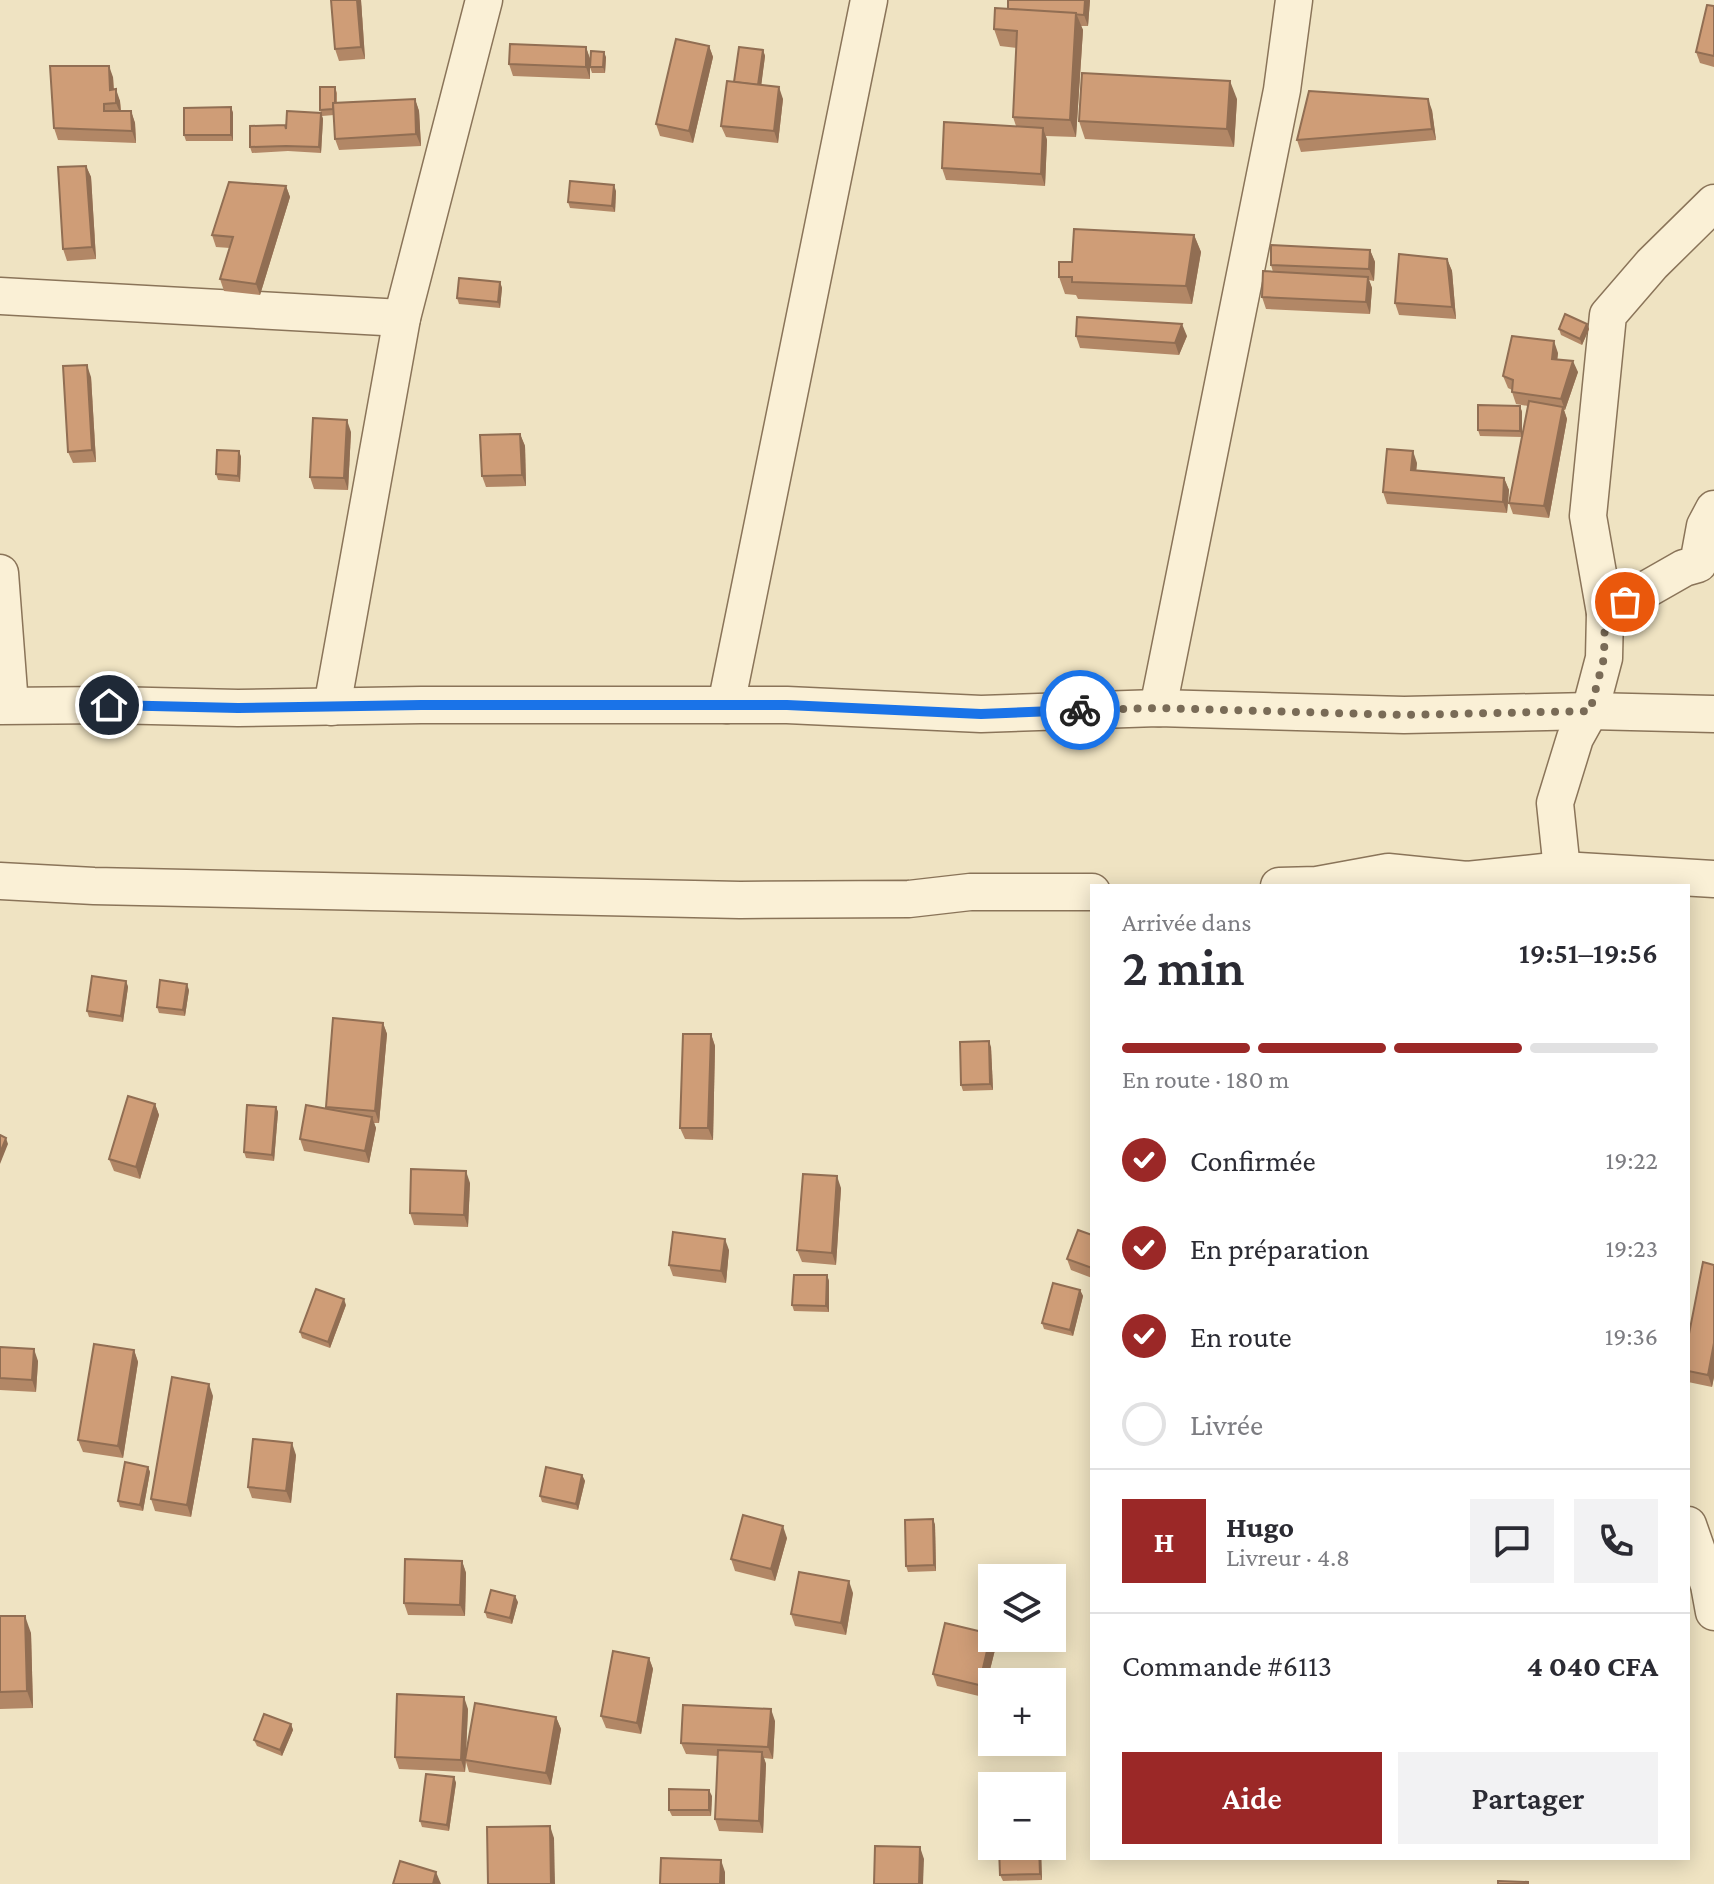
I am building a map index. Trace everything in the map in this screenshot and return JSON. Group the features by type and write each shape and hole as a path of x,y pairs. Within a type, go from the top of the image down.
{"street":[{"path":"332,707 402,318 484,0"},
{"path":"726,705 869,0"},
{"path":"1158,708 1282,90 1294,0"},
{"path":"1564,878 1555,803 1575,738 1590,711 1604,658 1605,613 1588,516 1608,315 1652,264 1714,203"},
{"path":"0,296 402,318"},
{"path":"1605,613 1684,568 1698,564 1705,526 1714,509"},
{"path":"0,573 5,705 787,705 981,714 1158,708 1404,715 1590,711 1714,714"},
{"path":"1322,884 1388,872 1467,880 1714,879"},
{"path":"0,881 94,886 740,900 909,899 970,892 1090,892"},
{"path":"1690,1531 1709,1585 1714,1612"}],"building":[{"path":"331,0 357,0 361,47 335,49"},
{"path":"1008,0 1085,0 1084,15 1008,9"},
{"path":"1707,5 1714,6 1714,56 1696,52"},
{"path":"995,8 1076,13 1070,120 1013,117 1017,31 994,29"},
{"path":"676,39 709,46 689,131 656,124"},
{"path":"510,44 586,47 586,67 509,64"},
{"path":"739,47 763,50 758,85 734,82"},
{"path":"591,51 604,52 603,67 590,67"},
{"path":"50,66 109,66 110,90 116,89 116,103 104,104 104,111 131,111 132,131 54,128"},
{"path":"1082,73 1230,81 1227,129 1079,121"},
{"path":"727,81 779,87 774,131 721,126"},
{"path":"320,87 335,87 333,109 320,110"},
{"path":"1309,91 1428,99 1432,129 1297,140"},
{"path":"415,99 416,134 335,139 333,103"},
{"path":"231,107 231,135 184,135 184,108"},
{"path":"287,111 321,113 319,147 250,147 250,126 285,125 286,129"},
{"path":"944,122 1043,128 1041,174 942,168"},
{"path":"86,166 92,247 63,249 58,167"},
{"path":"570,181 614,185 612,206 568,202"},
{"path":"229,182 286,186 256,284 220,279 233,237 212,235"},
{"path":"1074,229 1194,235 1186,286 1072,282 1072,277 1059,277 1059,262 1072,262"},
{"path":"1271,245 1370,250 1369,269 1271,265"},
{"path":"1399,254 1447,259 1452,307 1395,303"},
{"path":"1263,271 1368,277 1366,302 1262,297"},
{"path":"459,278 500,282 498,302 457,298"},
{"path":"1565,314 1587,324 1580,339 1559,329"},
{"path":"1077,317 1182,324 1175,343 1076,336"},
{"path":"1512,336 1554,341 1552,359 1573,361 1561,399 1512,392 1513,380 1503,376"},
{"path":"87,365 92,450 68,452 63,366"},
{"path":"1529,401 1563,407 1544,506 1509,503"},
{"path":"1478,405 1520,406 1520,431 1478,430"},
{"path":"313,418 347,420 344,478 310,477"},
{"path":"520,434 522,475 482,476 480,435"},
{"path":"1387,449 1413,451 1411,470 1504,478 1503,502 1383,492"},
{"path":"217,450 239,451 238,476 216,474"},
{"path":"92,976 126,981 121,1016 87,1011"},
{"path":"160,980 187,984 183,1010 157,1007"},
{"path":"333,1018 383,1023 375,1111 326,1107"},
{"path":"683,1034 711,1034 708,1128 680,1128"},
{"path":"989,1041 990,1084 961,1085 960,1042"},
{"path":"128,1096 155,1104 136,1167 109,1159"},
{"path":"247,1105 276,1107 272,1155 244,1152"},
{"path":"306,1105 372,1117 365,1151 300,1139"},
{"path":"0,1135 6,1138 0,1153"},
{"path":"411,1169 466,1171 464,1215 410,1213"},
{"path":"803,1174 837,1176 832,1253 797,1250"},
{"path":"1078,1230 1090,1234 1090,1267 1067,1259"},
{"path":"673,1232 725,1239 721,1271 669,1265"},
{"path":"1703,1262 1714,1265 1714,1343 1708,1375 1690,1371 1690,1329"},
{"path":"794,1275 827,1275 826,1306 792,1305"},
{"path":"1053,1283 1080,1290 1070,1330 1042,1323"},
{"path":"316,1289 344,1299 328,1342 300,1332"},
{"path":"94,1344 134,1350 118,1446 78,1440"},
{"path":"0,1347 34,1349 32,1380 0,1378"},
{"path":"172,1377 209,1384 187,1505 151,1499"},
{"path":"253,1439 292,1443 286,1491 248,1487"},
{"path":"125,1462 148,1467 140,1505 118,1501"},
{"path":"546,1467 582,1475 576,1504 540,1496"},
{"path":"743,1515 783,1526 771,1569 731,1559"},
{"path":"933,1519 934,1565 906,1566 905,1520"},
{"path":"405,1559 462,1561 460,1605 404,1603"},
{"path":"799,1572 849,1581 841,1623 791,1614"},
{"path":"491,1590 515,1596 510,1618 485,1612"},
{"path":"0,1616 25,1616 27,1691 0,1692"},
{"path":"945,1623 978,1631 978,1652 987,1652 983,1668 978,1668 978,1685 933,1674"},
{"path":"613,1651 649,1658 637,1723 601,1716"},
{"path":"397,1694 464,1697 461,1760 395,1757"},
{"path":"475,1703 556,1717 546,1773 465,1760"},
{"path":"683,1705 771,1709 768,1747 681,1743"},
{"path":"264,1714 291,1724 280,1750 254,1740"},
{"path":"718,1750 762,1752 759,1821 715,1819"},
{"path":"426,1774 454,1777 447,1825 420,1821"},
{"path":"669,1789 709,1790 709,1810 669,1810"},
{"path":"550,1826 551,1884 488,1884 487,1827"},
{"path":"875,1846 920,1847 919,1884 874,1884"},
{"path":"661,1858 721,1860 720,1884 660,1884"},
{"path":"999,1860 1040,1860 1040,1874 1000,1875"},
{"path":"400,1861 436,1872 433,1884 393,1884"},
{"path":"1498,1881 1528,1882 1528,1884 1498,1884"}],"way so far":[{"path":"1080,710 1158,708 1404,715 1590,711 1604,658 1605,613 1625,602"}],"route":[{"path":"109,705 238,708 787,705 981,714 1080,710"}]}
